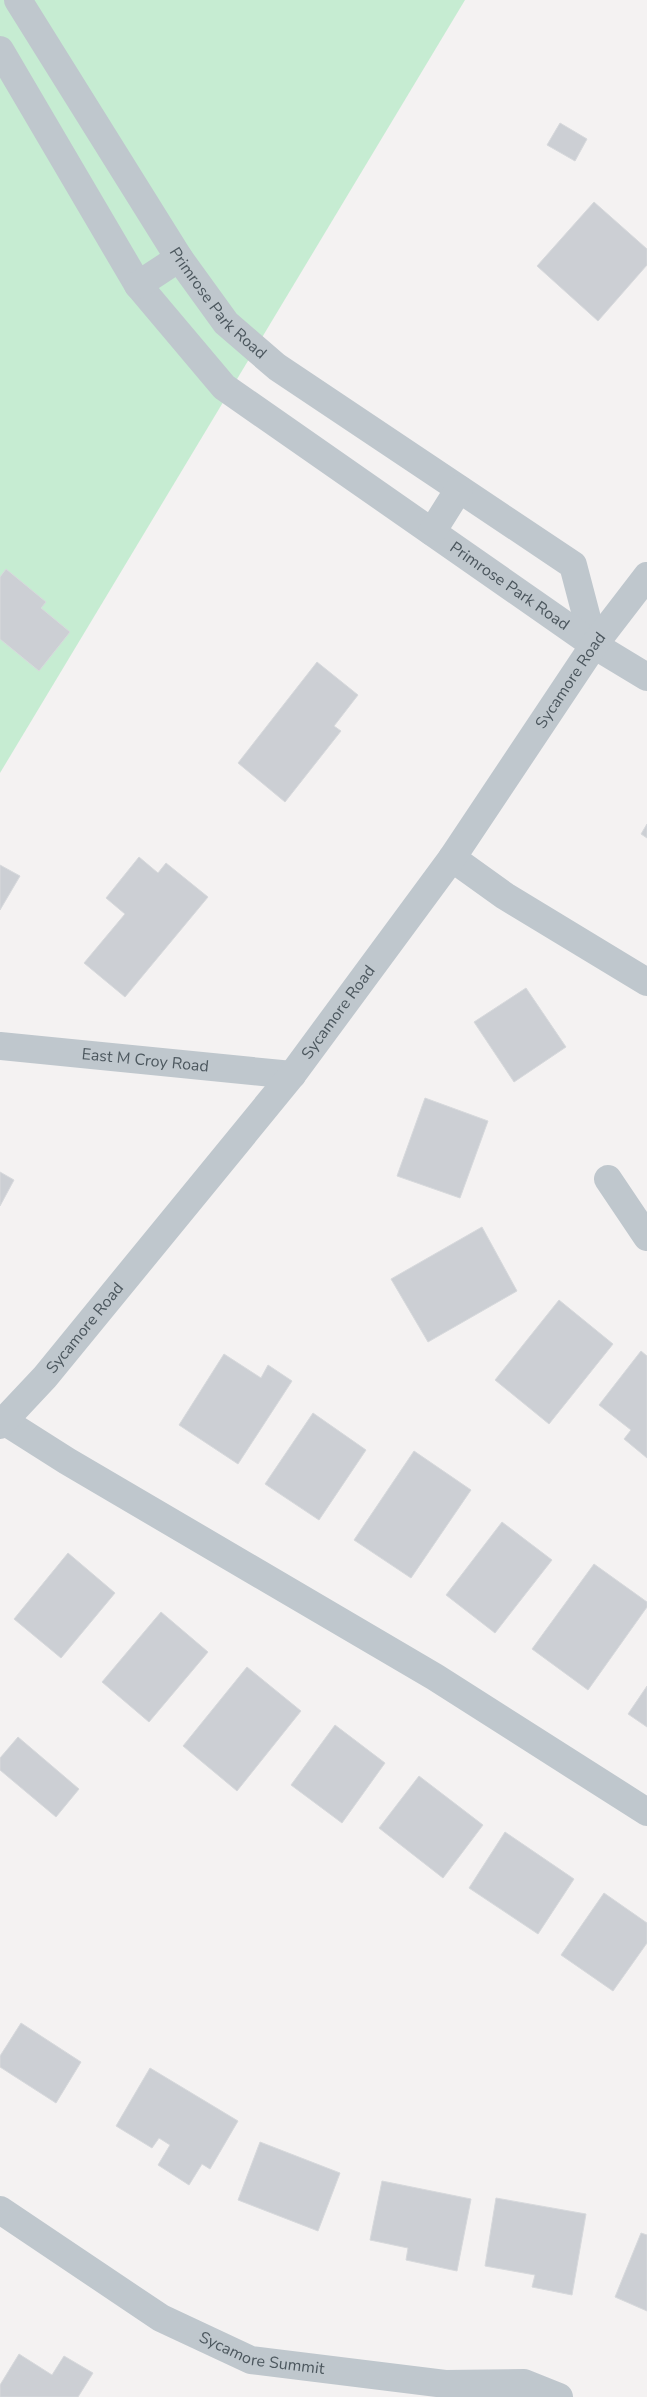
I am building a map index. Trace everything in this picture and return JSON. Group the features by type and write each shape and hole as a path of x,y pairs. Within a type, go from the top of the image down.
{"street":[{"name":"Primrose Park Road","path":"18,0 179,258 226,322 277,367 573,565 594,645"},
{"name":"Primrose Park Road","path":"0,50 138,286 224,387 594,645"},
{"path":"138,286 179,258"},
{"path":"432,532 459,489"},
{"name":"Sycamore Road","path":"2,1423 45,1377 292,1075 452,858 594,645 647,576"},
{"path":"594,645 647,678"},
{"path":"452,858 498,892 647,982"},
{"name":"East M Croy Road","path":"0,1046 292,1075"},
{"path":"608,1179 647,1236"},
{"path":"2,1423 434,1678 647,1812"},
{"name":"Sycamore Summit","path":"0,2210 161,2318 198,2337 251,2360 445,2384 524,2382 559,2397"}],"green space":[{"path":"0,0 465,0 0,773"}],"building":[{"path":"560,123 587,139 575,161 547,145"},
{"path":"594,202 647,249 647,265 598,321 537,266"},
{"path":"6,569 46,602 41,608 70,632 39,671 0,639 0,577"},
{"path":"317,662 358,695 334,726 341,731 285,802 238,763"},
{"path":"647,824 647,838 641,834"},
{"path":"139,857 158,873 166,863 208,897 125,997 84,963 125,914 106,898"},
{"path":"0,865 20,876 0,910"},
{"path":"526,988 566,1047 514,1082 474,1022"},
{"path":"425,1098 488,1121 460,1198 397,1176"},
{"path":"0,1172 14,1180 0,1206"},
{"path":"482,1227 517,1291 428,1342 391,1279"},
{"path":"559,1300 613,1344 549,1424 495,1380"},
{"path":"641,1351 647,1356 647,1458 624,1439 631,1430 599,1405"},
{"path":"224,1354 261,1378 268,1365 292,1381 238,1464 179,1425"},
{"path":"313,1413 366,1450 319,1520 265,1484"},
{"path":"414,1451 471,1490 411,1578 354,1540"},
{"path":"502,1522 552,1560 495,1633 446,1595"},
{"path":"68,1553 115,1593 61,1658 14,1619"},
{"path":"594,1564 647,1602 647,1607 588,1690 532,1649"},
{"path":"161,1612 208,1652 149,1722 102,1682"},
{"path":"247,1667 301,1711 237,1791 183,1746"},
{"path":"647,1686 647,1727 628,1714"},
{"path":"335,1725 385,1763 342,1823 291,1785"},
{"path":"18,1737 79,1789 56,1817 0,1770 0,1758"},
{"path":"419,1776 483,1825 443,1878 379,1828"},
{"path":"505,1832 574,1879 538,1934 469,1888"},
{"path":"604,1893 647,1923 647,1943 613,1991 561,1955"},
{"path":"21,2023 81,2062 56,2103 0,2067 0,2056"},
{"path":"150,2068 238,2121 210,2169 202,2164 189,2185 158,2165 170,2145 159,2138 152,2148 116,2126"},
{"path":"260,2142 340,2173 318,2231 238,2200"},
{"path":"382,2181 471,2199 457,2271 406,2260 408,2248 370,2240"},
{"path":"496,2198 586,2214 572,2295 532,2287 535,2275 485,2266"},
{"path":"641,2233 647,2235 647,2311 615,2297"},
{"path":"19,2354 52,2375 64,2356 93,2373 78,2397 0,2397 0,2385"}]}
